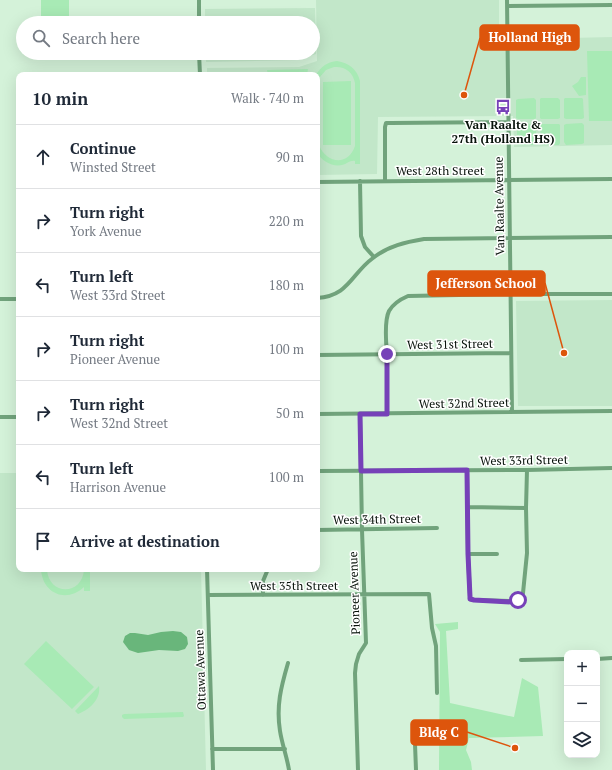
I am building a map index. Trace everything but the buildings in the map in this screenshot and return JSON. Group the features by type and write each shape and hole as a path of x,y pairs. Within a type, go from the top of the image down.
{"street":[{"path":"199,0 199,16"},
{"name":"Van Raalte Avenue","path":"507,0 512,412"},
{"path":"507,6 612,5"},
{"path":"199,60 200,72"},
{"path":"385,181 386,124 391,122 508,122"},
{"name":"West 28th Street","path":"320,182 612,179"},
{"path":"360,181 361,236 365,247 374,257"},
{"path":"320,297 340,292 374,257 396,245 424,238 612,237"},
{"path":"387,414 386,333 388,316 389,312 403,298 408,296 511,294 612,294"},
{"path":"0,299 16,299"},
{"name":"West 31st Street","path":"320,355 512,353"},
{"name":"West 32nd Street","path":"320,414 612,411"},
{"name":"Pioneer Avenue","path":"358,770 355,673 359,654 366,643 360,414"},
{"path":"0,417 16,417"},
{"name":"West 33rd Street","path":"320,471 612,468"},
{"path":"467,470 470,599 512,602 518,600 523,593 527,560 527,470"},
{"path":"468,507 526,508"},
{"name":"West 34th Street","path":"320,530 437,528"},
{"path":"468,554 497,554"},
{"name":"Ottawa Avenue","path":"207,572 213,770"},
{"path":"263,595 264,581 267,572"},
{"name":"West 35th Street","path":"208,595 429,594 432,628 436,646 437,693"},
{"path":"600,659 612,658"},
{"path":"521,660 564,659"},
{"path":"288,663 279,702 279,722 289,770"},
{"path":"415,744 416,770"},
{"path":"212,749 285,750"}],"shaded area":[{"path":"41,0 69,0 69,16 41,16"},
{"path":"316,0 499,0 499,50 569,48 570,38 612,37 612,145 514,147 513,116 378,117 377,174 320,175 320,72 207,72 207,68 299,67 320,60 320,16 316,16"},
{"path":"315,8 315,16 205,16 205,9"},
{"path":"587,51 612,51 612,121 589,121"},
{"path":"206,60 297,60 206,62"},
{"path":"337,61 349,65 355,70 359,77 360,164 355,164 355,161 353,161 342,165 335,165 324,161 320,157 320,147 327,156 332,159 342,160 352,153 355,146 354,79 348,70 338,67 326,70 320,77 320,72 318,72 328,63"},
{"path":"308,69 308,72 267,72 267,70"},
{"path":"581,77 586,77 586,95 579,96 572,86 578,82"},
{"path":"351,81 351,145 323,145 323,82"},
{"path":"534,98 536,100 536,118 516,118 516,100"},
{"path":"541,98 558,98 560,100 560,118 540,118"},
{"path":"565,98 583,99 584,118 564,118"},
{"path":"582,123 584,125 584,143 566,145 564,142 564,125"},
{"path":"517,124 536,125 535,145 517,144"},
{"path":"540,125 560,125 559,145 542,145"},
{"path":"612,300 612,406 518,406 516,301"},
{"path":"0,473 16,473 16,572 201,572 206,770 0,770"},
{"path":"41,572 48,572 49,578 53,584 59,588 66,589 72,588 78,584 82,578 83,572 90,572 90,591 84,591 84,587 70,595 56,593 50,590 42,577"},
{"path":"458,622 458,629 446,631 450,703 514,717 522,678 538,687 543,736 469,738 466,750 471,762 472,770 439,770 440,632 435,624"},
{"path":"173,631 181,632 187,637 188,644 185,649 178,651 159,650 138,653 129,650 123,642 125,636 130,633 148,635"},
{"path":"46,641 94,687 72,709 24,664"},
{"path":"99,686 98,696 93,704 78,714 75,711"},
{"path":"183,712 183,717 124,719 122,717 124,714"}],"place":[{"name":"Holland High","path":"464,95"},
{"name":"Van Raalte & 27th (Holland HS)","path":"503,107"},
{"name":"Jefferson School","path":"564,353"},
{"name":"Bldg C","path":"515,748"}],"route":[{"path":"387,354 387,414 360,414 361,471 467,470 470,599 512,602 518,600"}]}
